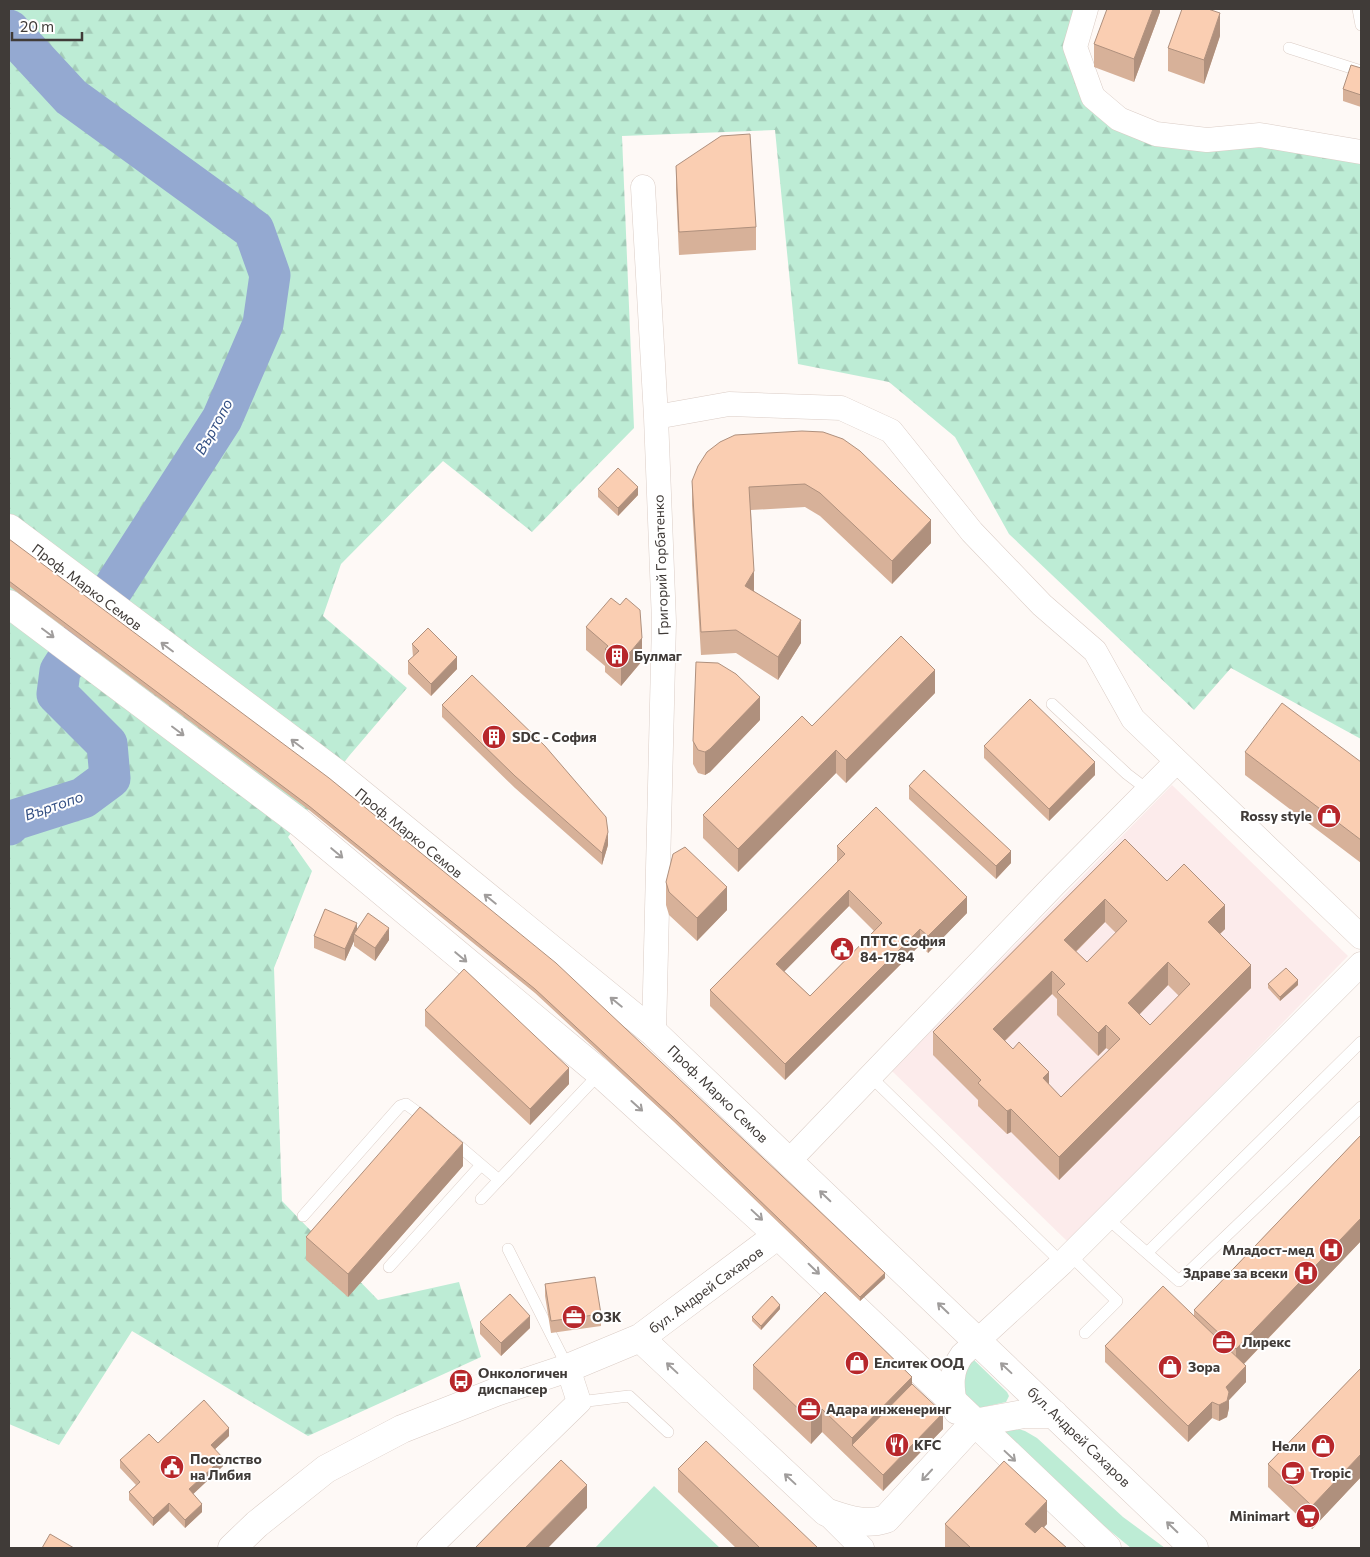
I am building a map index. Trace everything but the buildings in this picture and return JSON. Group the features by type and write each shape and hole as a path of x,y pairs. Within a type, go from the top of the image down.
{"main road":[{"name":"Проф. Марко Семов","path":"9,528 336,773 654,1033 789,1162"},
{"path":"9,604 299,822 600,1073 778,1235 955,1404 967,1431 1107,1548"},
{"name":"бул. Андрей Сахаров","path":"789,1162 1194,1548"},
{"name":"бул. Андрей Сахаров","path":"232,1548 257,1524 326,1469 402,1429 496,1392 568,1368 640,1338 778,1235"},
{"path":"640,1338 826,1512 858,1523 873,1523 886,1519 967,1431 1024,1414 1054,1414"}],"street":[{"path":"1086,9 1075,47 1093,97 1119,119 1156,134 1207,140 1260,135 1361,152"},
{"name":"Григорий Горбатенко","path":"643,187 656,418 664,622 654,1033"},
{"path":"656,418 729,404 841,408 891,431 972,532 1042,605 1095,651 1133,719 1361,937"},
{"path":"789,1162 1055,884 1177,761"},
{"path":"955,1404 951,1382 954,1370 962,1355 1066,1259 1361,964"},
{"path":"429,1548 579,1402 568,1368"},
{"path":"826,1512 862,1548"}],"lane":[{"path":"1358,9 1361,25"},
{"path":"1289,48 1361,71"},
{"path":"1052,704 1148,790"},
{"path":"1147,1253 1361,1042"},
{"path":"480,1199 600,1073"},
{"path":"871,1078 1066,1259 1117,1301 1085,1333"},
{"path":"303,1216 400,1106 406,1104 499,1180"},
{"path":"1107,1218 1179,1281 1361,1108"},
{"path":"389,1268 481,1165"},
{"path":"508,1248 568,1368"},
{"path":"579,1402 629,1396 668,1432"}],"shaded area":[{"path":"1172,785 1348,956 1068,1242 892,1071"}],"green space":[{"path":"9,9 1086,9 1075,47 1119,119 1361,152 1361,739 1231,668 1194,710 1009,534 955,437 889,382 798,364 775,130 622,136 634,428 532,532 443,461 341,564 323,616 407,688 349,756 288,837 312,871 274,968 282,1201 378,1300 459,1282 481,1357 308,1436 132,1331 59,1445 9,1424"},
{"path":"973,1359 1007,1392 1009,1396 1006,1402 979,1408 961,1394 963,1372"},
{"path":"1012,1427 1025,1431 1037,1438 1123,1517 1165,1548 1131,1548 1048,1480 998,1429"},
{"path":"654,1486 720,1548 595,1548"}],"waterway":[{"name":"Въртопо","path":"9,30 71,97 254,230 270,275 263,324 222,419 60,671 57,694 107,744 110,778 83,798 14,820 9,825"}],"place":[{"name":"Булмаг","path":"617,656"},
{"name":"SDC - София","path":"494,737"},
{"name":"Rossy style","path":"1329,816"},
{"name":"ПТТС София 84-1784","path":"842,949"},
{"name":"Младост-мед","path":"1331,1250"},
{"name":"Здраве за всеки","path":"1306,1273"},
{"name":"ОЗК","path":"574,1317"},
{"name":"Лирекс","path":"1224,1342"},
{"name":"Елситек ООД","path":"857,1363"},
{"name":"Зора","path":"1170,1367"},
{"name":"Онкологичен диспансер","path":"461,1381"},
{"name":"Адара инженеринг","path":"809,1409"},
{"name":"KFC","path":"897,1445"},
{"name":"Нели","path":"1323,1446"},
{"name":"Посолство на Либия","path":"172,1467"},
{"name":"Tropic","path":"1293,1473"},
{"name":"Minimart","path":"1308,1516"}]}
